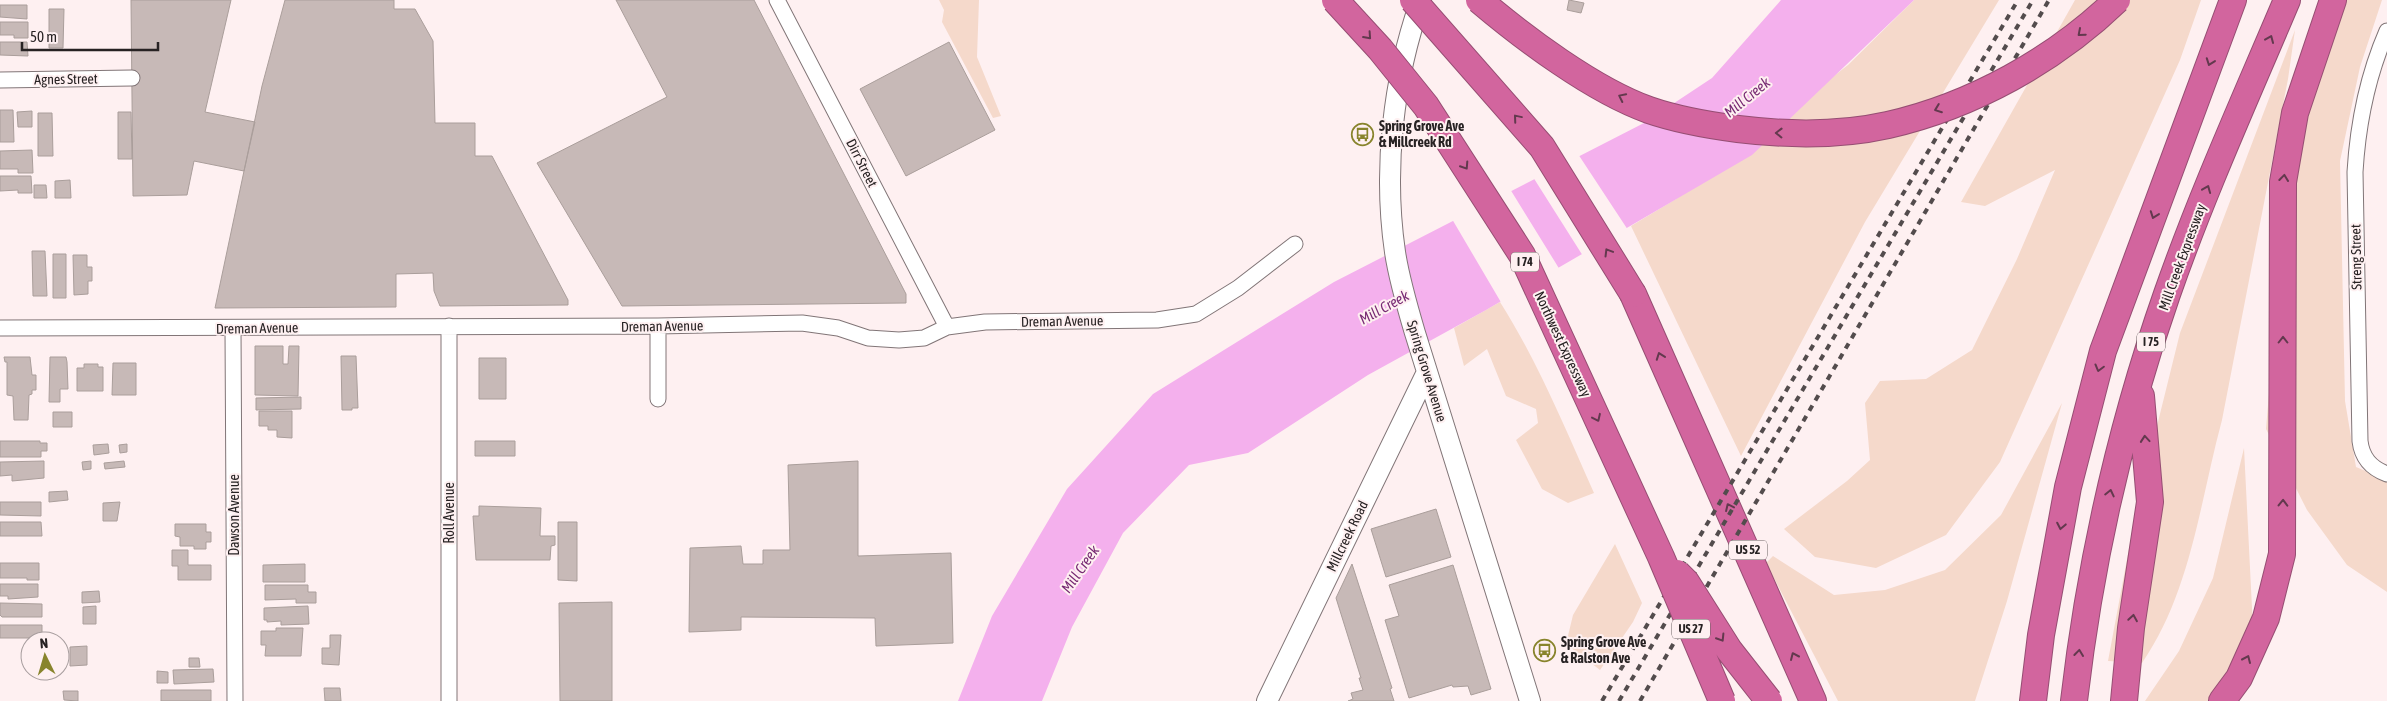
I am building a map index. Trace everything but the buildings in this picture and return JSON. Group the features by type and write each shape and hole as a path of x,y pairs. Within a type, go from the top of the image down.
{"highway":[{"name":"Northwest Expressway","path":"1335,0 1380,49 1426,106 1522,255 1661,557"},
{"path":"1479,0 1517,32 1601,87 1648,110 1694,124 1774,133 1833,133 1887,125 1926,114 1981,92 2020,72 2074,39 2117,0"},
{"path":"2033,701 2041,635 2068,487 2103,351 2233,0"},
{"name":"Mill Creek Expressway","path":"2074,701 2092,573 2122,442 2140,378 2167,294 2208,188 2287,0"},
{"path":"2222,701 2239,678 2266,618 2282,554 2283,182 2295,113 2333,0"},
{"name":"US 52","path":"1418,1 1542,147 1633,294 1813,701"},
{"path":"2124,701 2131,628 2150,502 2140,378"},
{"name":"US 27","path":"1661,557 1722,701"},
{"path":"1661,557 1686,582 1729,650 1769,701"}],"main road":[{"name":"Spring Grove Avenue","path":"1418,1 1400,81 1390,172 1391,212 1400,278 1530,701"},
{"name":"Millcreek Road","path":"1267,701 1428,372"}],"street":[{"name":"Dirr Street","path":"778,0 947,327"},
{"name":"Streng Street","path":"2387,31 2366,87 2358,129 2355,172 2361,452 2366,460 2378,471 2387,474"},
{"name":"Agnes Street","path":"0,80 132,78"},
{"name":"Dreman Avenue","path":"0,328 233,329 802,323 838,328 868,338 899,340 924,338 947,327 984,322 1157,320 1196,314 1238,288 1294,244"},
{"name":"Roll Avenue","path":"449,326 449,701"},
{"path":"658,326 658,399"},
{"name":"Dawson Avenue","path":"233,329 235,701"}],"shaded area":[{"path":"939,0 979,0 977,57 1001,116 993,118 942,22 944,10"},
{"path":"1914,0 1999,0 1865,222 1741,456 1631,226 1676,199 1848,65"},
{"path":"2075,0 2201,0 2180,60 2000,462 1946,535 1876,568 1815,557 1784,529 1847,481 1870,460 1865,403 1880,381 1926,379 1972,350 2017,259 2055,170 1985,206 1961,202"},
{"path":"2327,0 2382,0 2360,67 2340,161 2345,401 2356,467 2387,480 2387,592 2347,565 2307,510 2266,429 2278,284"},
{"path":"2295,30 2288,79 2222,420 2183,576 2159,635 2142,663 2108,661 2136,511 2180,333"},
{"path":"1500,302 1539,372 1594,493 1568,503 1542,489 1516,440 1538,423 1536,409 1506,396 1487,349 1464,366 1454,328"},
{"path":"2062,403 2007,601 1975,701 1838,701 1766,563 1773,556 1834,595 1885,590 1945,570 2001,515"},
{"path":"2244,448 2253,628 2232,701 2145,701 2179,651 2213,578"},
{"path":"1615,544 1642,603 1633,622 1600,670 1566,644 1573,615"}],"water":[{"name":"Mill Creek","path":"1781,0 1914,0 1752,155 1486,310 1368,375 1248,453 1189,465 1123,533 1072,627 1042,701 958,701 992,616 1067,489 1153,394 1334,282 1644,123 1712,78"}],"pier":[{"path":"1578,154 1628,230 1583,256 1533,177"},
{"path":"1510,189 1560,270 1502,304 1452,219"}],"railway":[{"path":"1602,701 2018,0"},
{"path":"1619,701 2033,0"},
{"path":"1640,701 2049,0"}],"place":[{"name":"Spring Grove Ave & Millcreek Rd","path":"1363,134"},
{"name":"Spring Grove Ave & Ralston Ave","path":"1545,650"}]}
